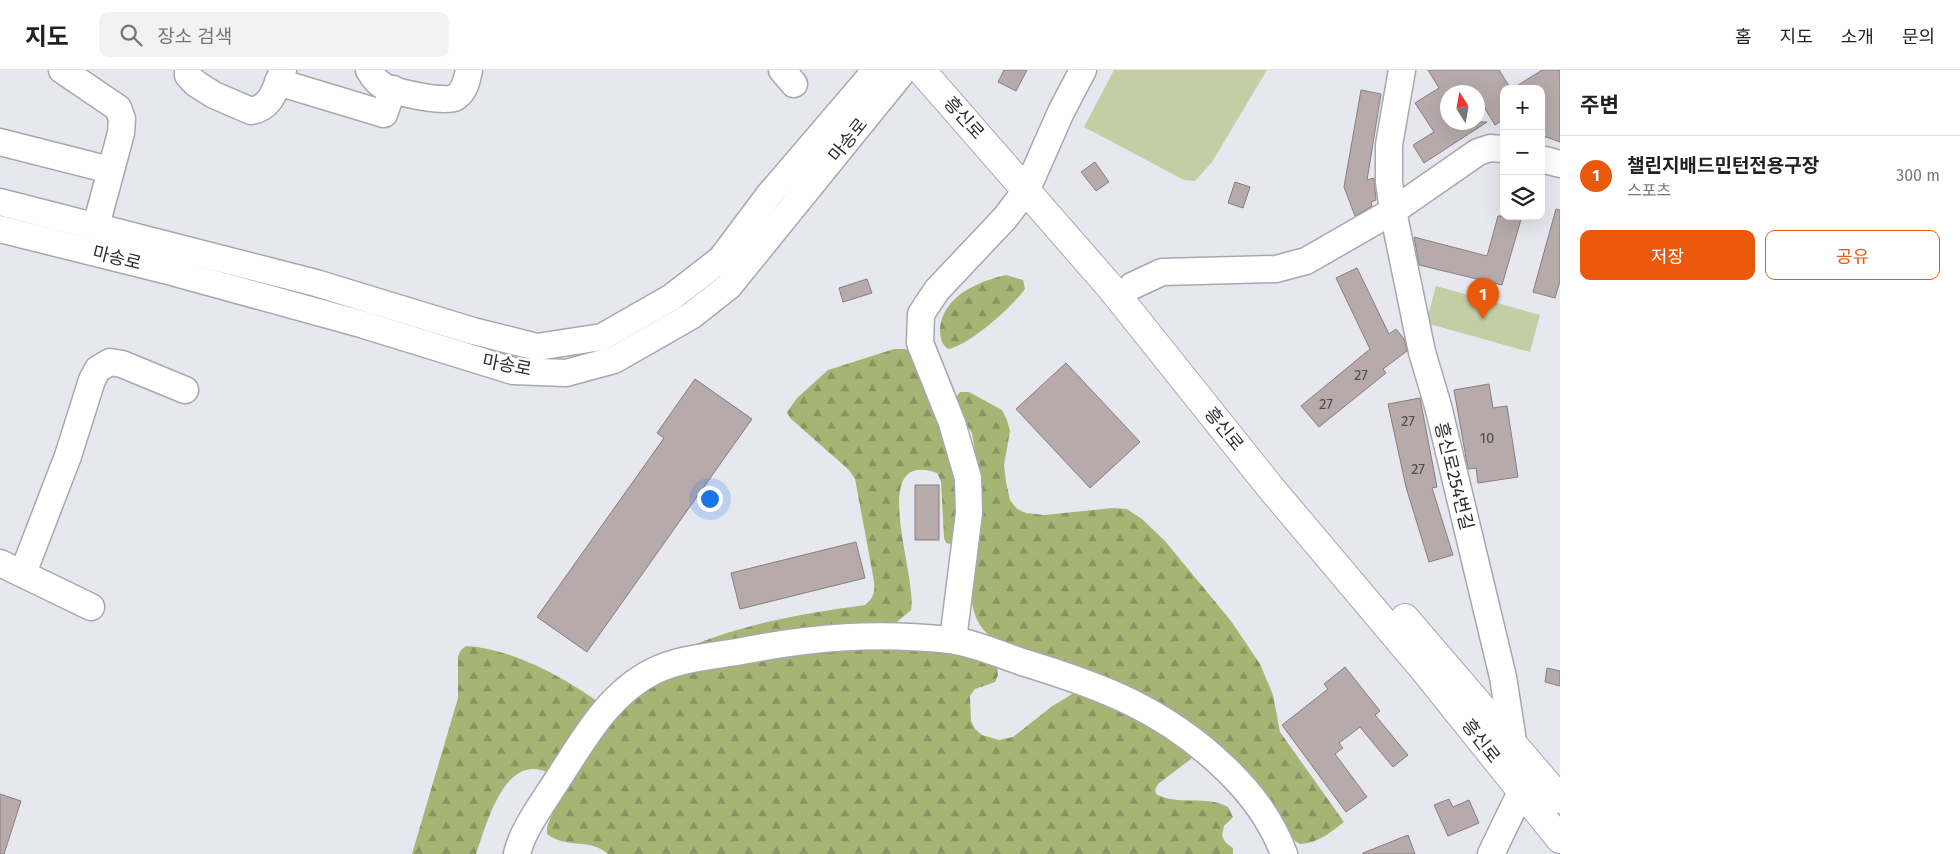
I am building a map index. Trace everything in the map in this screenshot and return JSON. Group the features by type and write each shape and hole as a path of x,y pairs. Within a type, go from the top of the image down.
{"main road":[{"name":"흥신로","path":"921,70 1132,286 1286,478 1512,741 1560,800"},
{"name":"흥신로","path":"946,70 1111,288 1270,487 1426,672 1560,839"}],"street":[{"path":"62,70 118,108 122,119 121,133 96,226"},
{"path":"188,70 188,75 194,84 251,111 260,110 269,103 280,76 384,114 393,89"},
{"path":"369,70 374,79 386,87 444,101 454,98 463,91 469,70"},
{"name":"마송로","path":"0,202 316,283 473,332 537,348 602,337 672,297 721,259 769,195 876,70"},
{"name":"마송로","path":"0,229 191,277 361,324 513,370 566,373 614,360 691,316 729,286 904,70"},
{"path":"953,640 969,513 968,478 954,431 920,343 921,314 937,290 1005,218 1031,181 1082,70"},
{"name":"흥신로254번길","path":"1402,70 1389,145 1389,182 1393,211 1422,352 1438,406 1503,678 1512,741"},
{"path":"0,142 110,170"},
{"path":"1132,286 1162,272 1255,270 1290,266 1318,255 1393,211 1478,152 1490,148 1500,149"},
{"path":"1545,160 1560,164"},
{"path":"91,607 12,568 68,456 84,403 98,370 110,362 122,364 185,390"},
{"path":"517,854 538,811 594,724 626,688 656,670 698,659 796,641 852,635 953,640 1105,690 1175,726 1205,749 1241,784 1266,815 1284,854"},
{"name":"흥신로","path":"1512,741 1521,792"},
{"path":"1491,854 1521,792"}],"green space":[{"path":"1114,70 1267,70 1212,162 1195,181 1184,180 1084,127"},
{"path":"1006,275 1023,280 1025,289 990,324 967,341 948,349 941,340 940,328 948,307 955,299 974,286"},
{"path":"1436,286 1540,315 1530,352 1426,323"},
{"path":"894,349 905,349 911,352 937,414 960,497 952,544 946,543 944,538 941,481 937,473 916,470 904,479 899,496 900,519 911,593 911,610 897,622 882,625 684,649 751,626 796,616 865,605 870,600 874,592 874,581 855,479 849,470 790,418 787,412 797,398 828,370"},
{"path":"960,392 969,392 1002,410 1007,420 1010,431 1004,465 1010,500 1017,509 1026,513 1044,515 1113,508 1127,509 1142,519 1165,541 1231,621 1260,664 1273,695 1280,732 1344,822 1318,840 1300,844 1291,838 1233,759 996,641 986,633 977,620 972,602 979,476 972,433 956,407 955,398"},
{"path":"466,646 505,654 544,669 581,690 613,713 635,694 670,675 802,648 937,648 997,664 998,675 995,682 975,689 970,696 971,721 975,729 982,735 999,740 1013,737 1051,707 1072,694 1081,692 1121,707 1192,754 1191,759 1158,784 1155,790 1156,794 1165,798 1220,803 1228,807 1233,817 1224,826 1222,836 1226,843 1233,848 1233,854 608,854 594,846 554,839 547,834 547,827 564,784 544,771 527,770 516,775 506,785 498,798 476,854 412,854 458,698 458,656"}],"building":[{"path":"1004,70 1027,70 1016,91 998,82"},
{"path":"1428,70 1499,70 1508,85 1500,85 1500,122 1495,125 1485,109 1485,85 1440,85 1440,130 1475,130 1424,163 1413,145 1434,132 1415,103 1439,88"},
{"path":"1542,70 1560,70 1560,142 1545,136 1545,85 1518,85"},
{"path":"1361,90 1381,94 1367,180 1374,178 1376,200 1371,202 1372,206 1355,216 1344,187"},
{"path":"1095,162 1109,182 1096,191 1081,172"},
{"path":"1235,182 1250,187 1243,208 1228,203"},
{"path":"1556,209 1560,210 1560,281 1555,298 1533,292"},
{"path":"1498,216 1500,216 1500,220 1521,220 1502,285 1419,265 1414,237 1487,256"},
{"path":"1357,268 1389,334 1396,329 1404,339 1407,351 1383,369 1386,373 1319,427 1301,406 1370,349 1336,278"},
{"path":"867,279 872,293 843,302 839,288"},
{"path":"1066,363 1140,442 1090,488 1016,409"},
{"path":"695,379 752,419 587,652 537,617 664,438 657,433"},
{"path":"1489,384 1493,408 1507,406 1518,477 1478,483 1476,468 1468,469 1454,390"},
{"path":"1420,398 1437,487 1432,488 1453,555 1429,562 1406,487 1388,404"},
{"path":"915,485 939,485 939,540 915,540"},
{"path":"856,542 865,578 740,609 731,573"},
{"path":"1345,667 1380,711 1375,715 1408,755 1393,767 1360,727 1339,743 1343,748 1335,754 1367,797 1346,812 1282,725 1328,689 1324,684"},
{"path":"1547,668 1560,671 1560,686 1545,682"},
{"path":"0,794 21,801 4,854 0,854"},
{"path":"1449,799 1453,807 1469,800 1479,823 1448,836 1434,805"},
{"path":"1408,835 1415,854 1363,854 1363,853"}],"place":[{"name":"챌린지배드민턴전용구장","path":"1483,319"}]}
